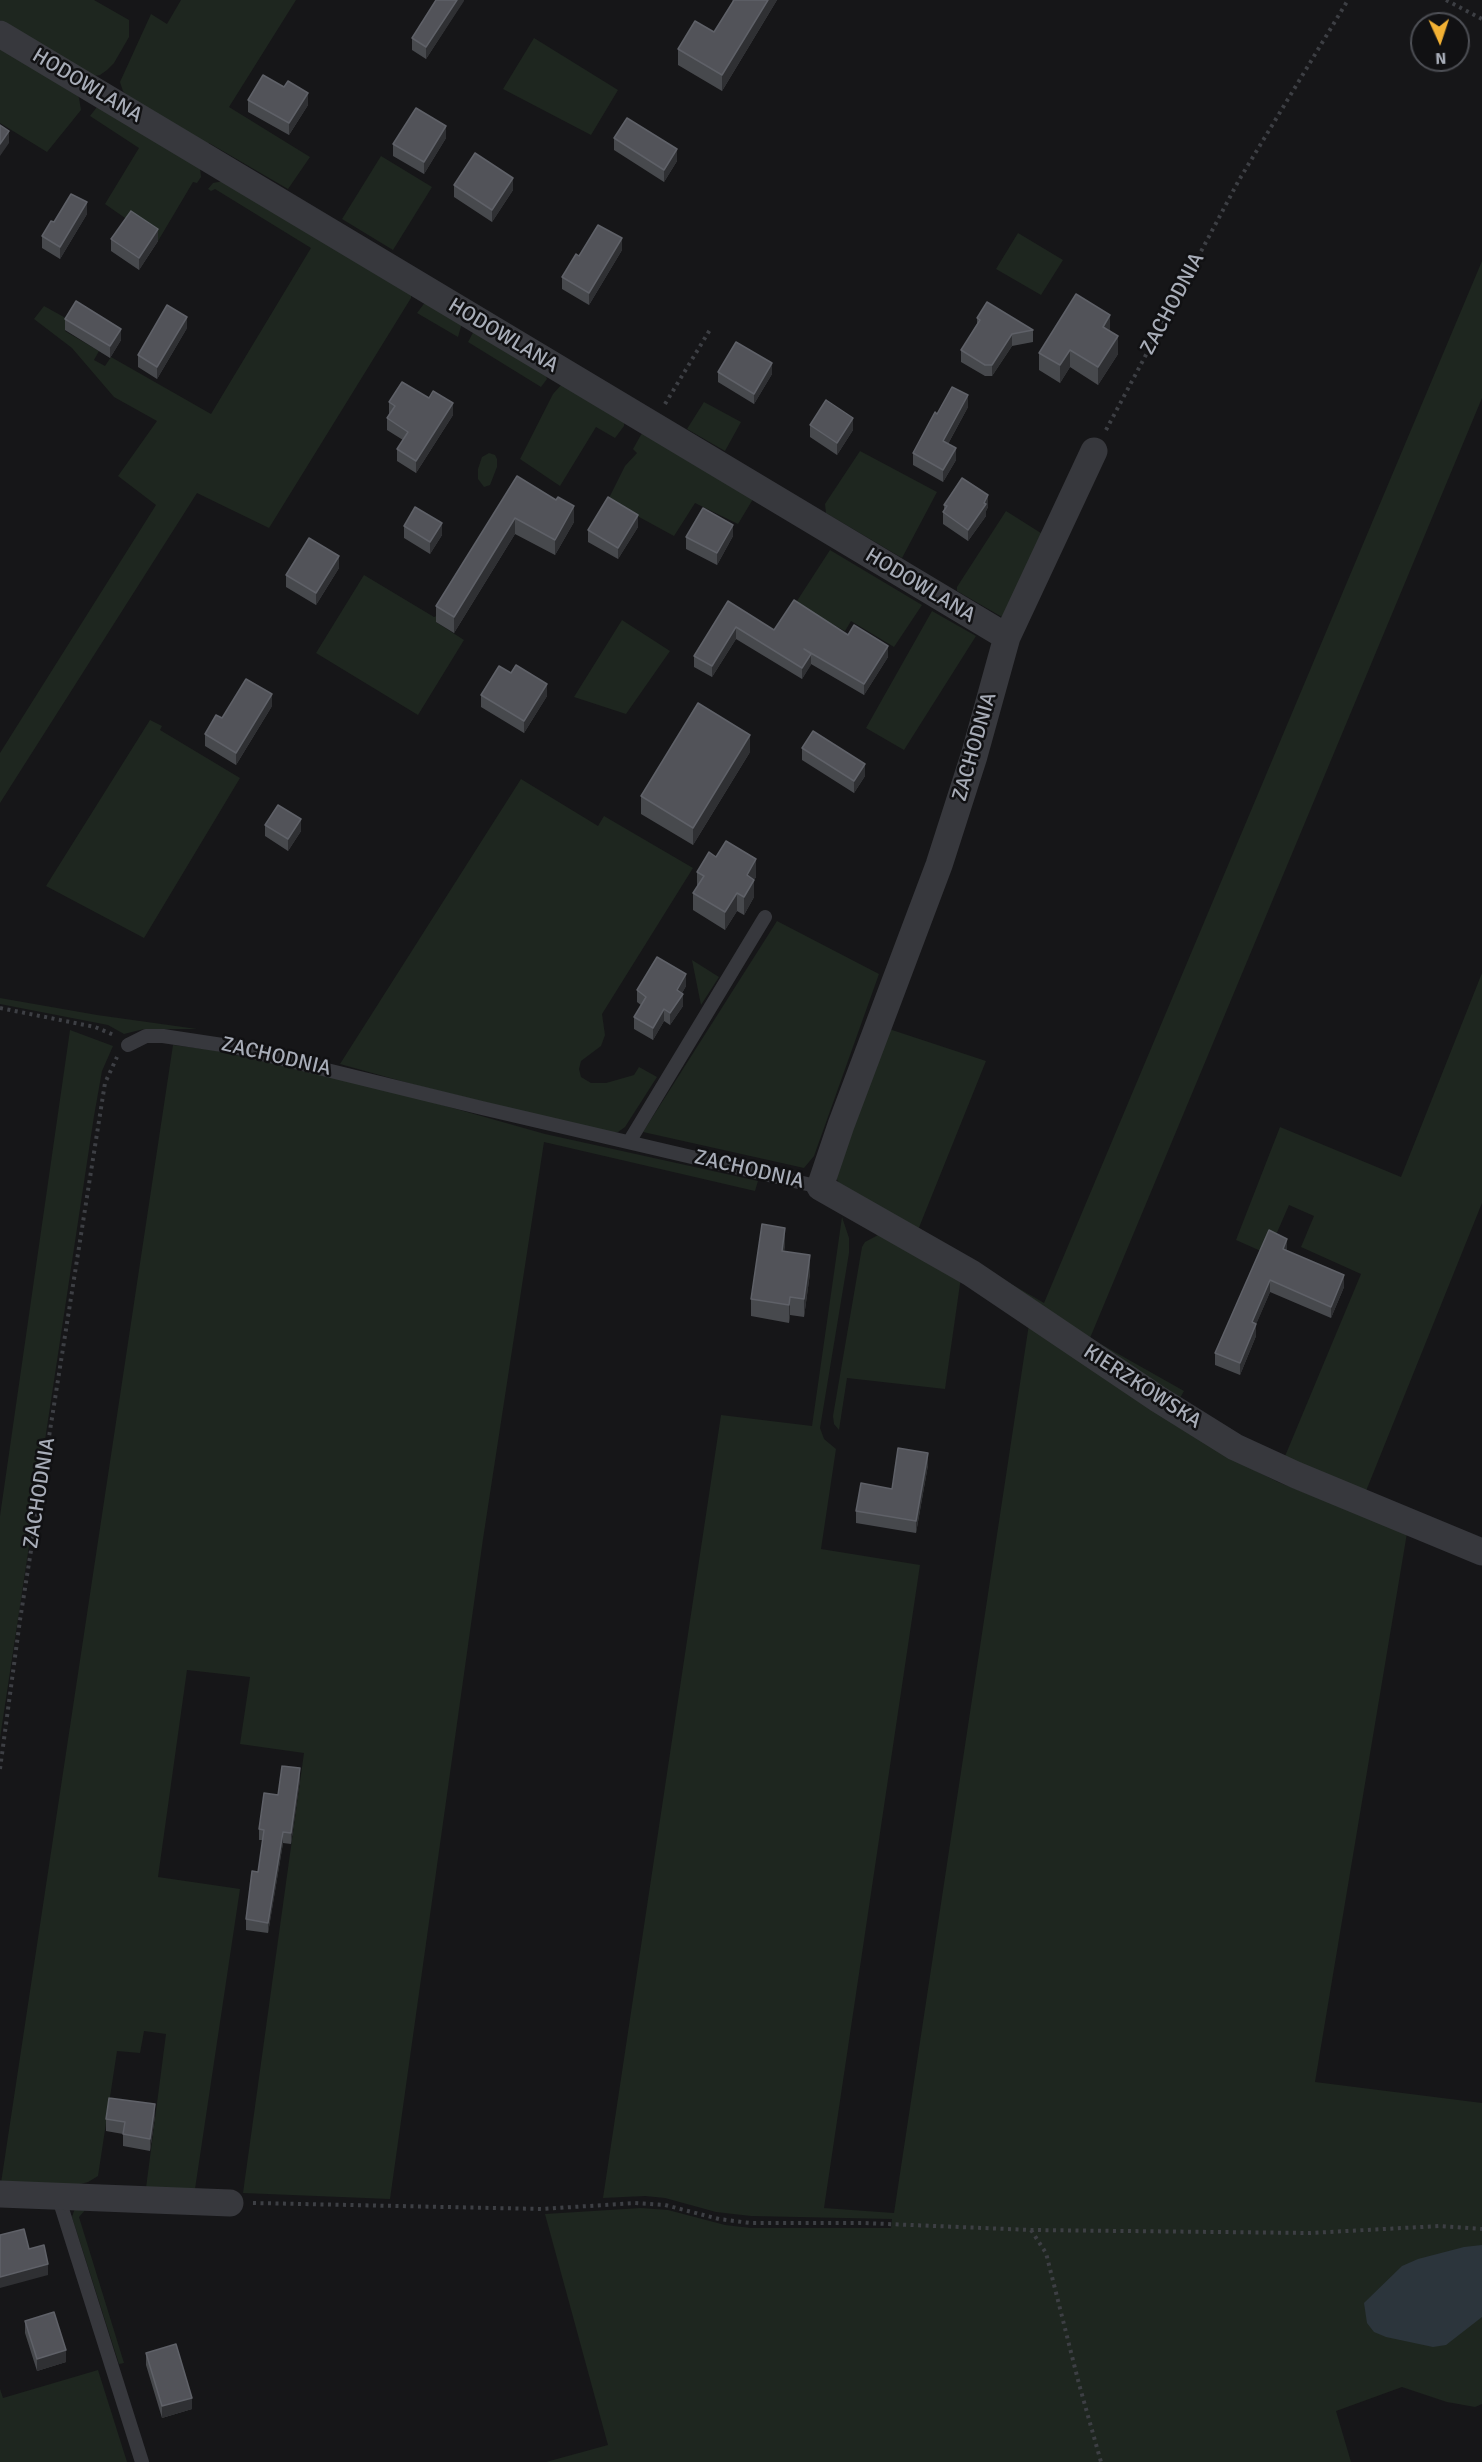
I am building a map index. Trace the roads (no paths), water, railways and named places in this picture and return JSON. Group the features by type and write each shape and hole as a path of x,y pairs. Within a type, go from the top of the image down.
{"street":[{"name":"HODOWLANA","path":"0,34 651,426 1007,637"},
{"name":"ZACHODNIA","path":"820,1186 939,865 974,756 1007,637 1094,452"},
{"name":"KIERZKOWSKA","path":"820,1186 971,1273 1158,1399 1235,1447 1296,1475 1482,1551"},
{"path":"0,2194 230,2203"}],"lane":[{"path":"629,1142 765,918"},
{"name":"ZACHODNIA","path":"128,1045 146,1036 163,1036 229,1046 820,1186"},
{"path":"58,2196 142,2462"}]}
